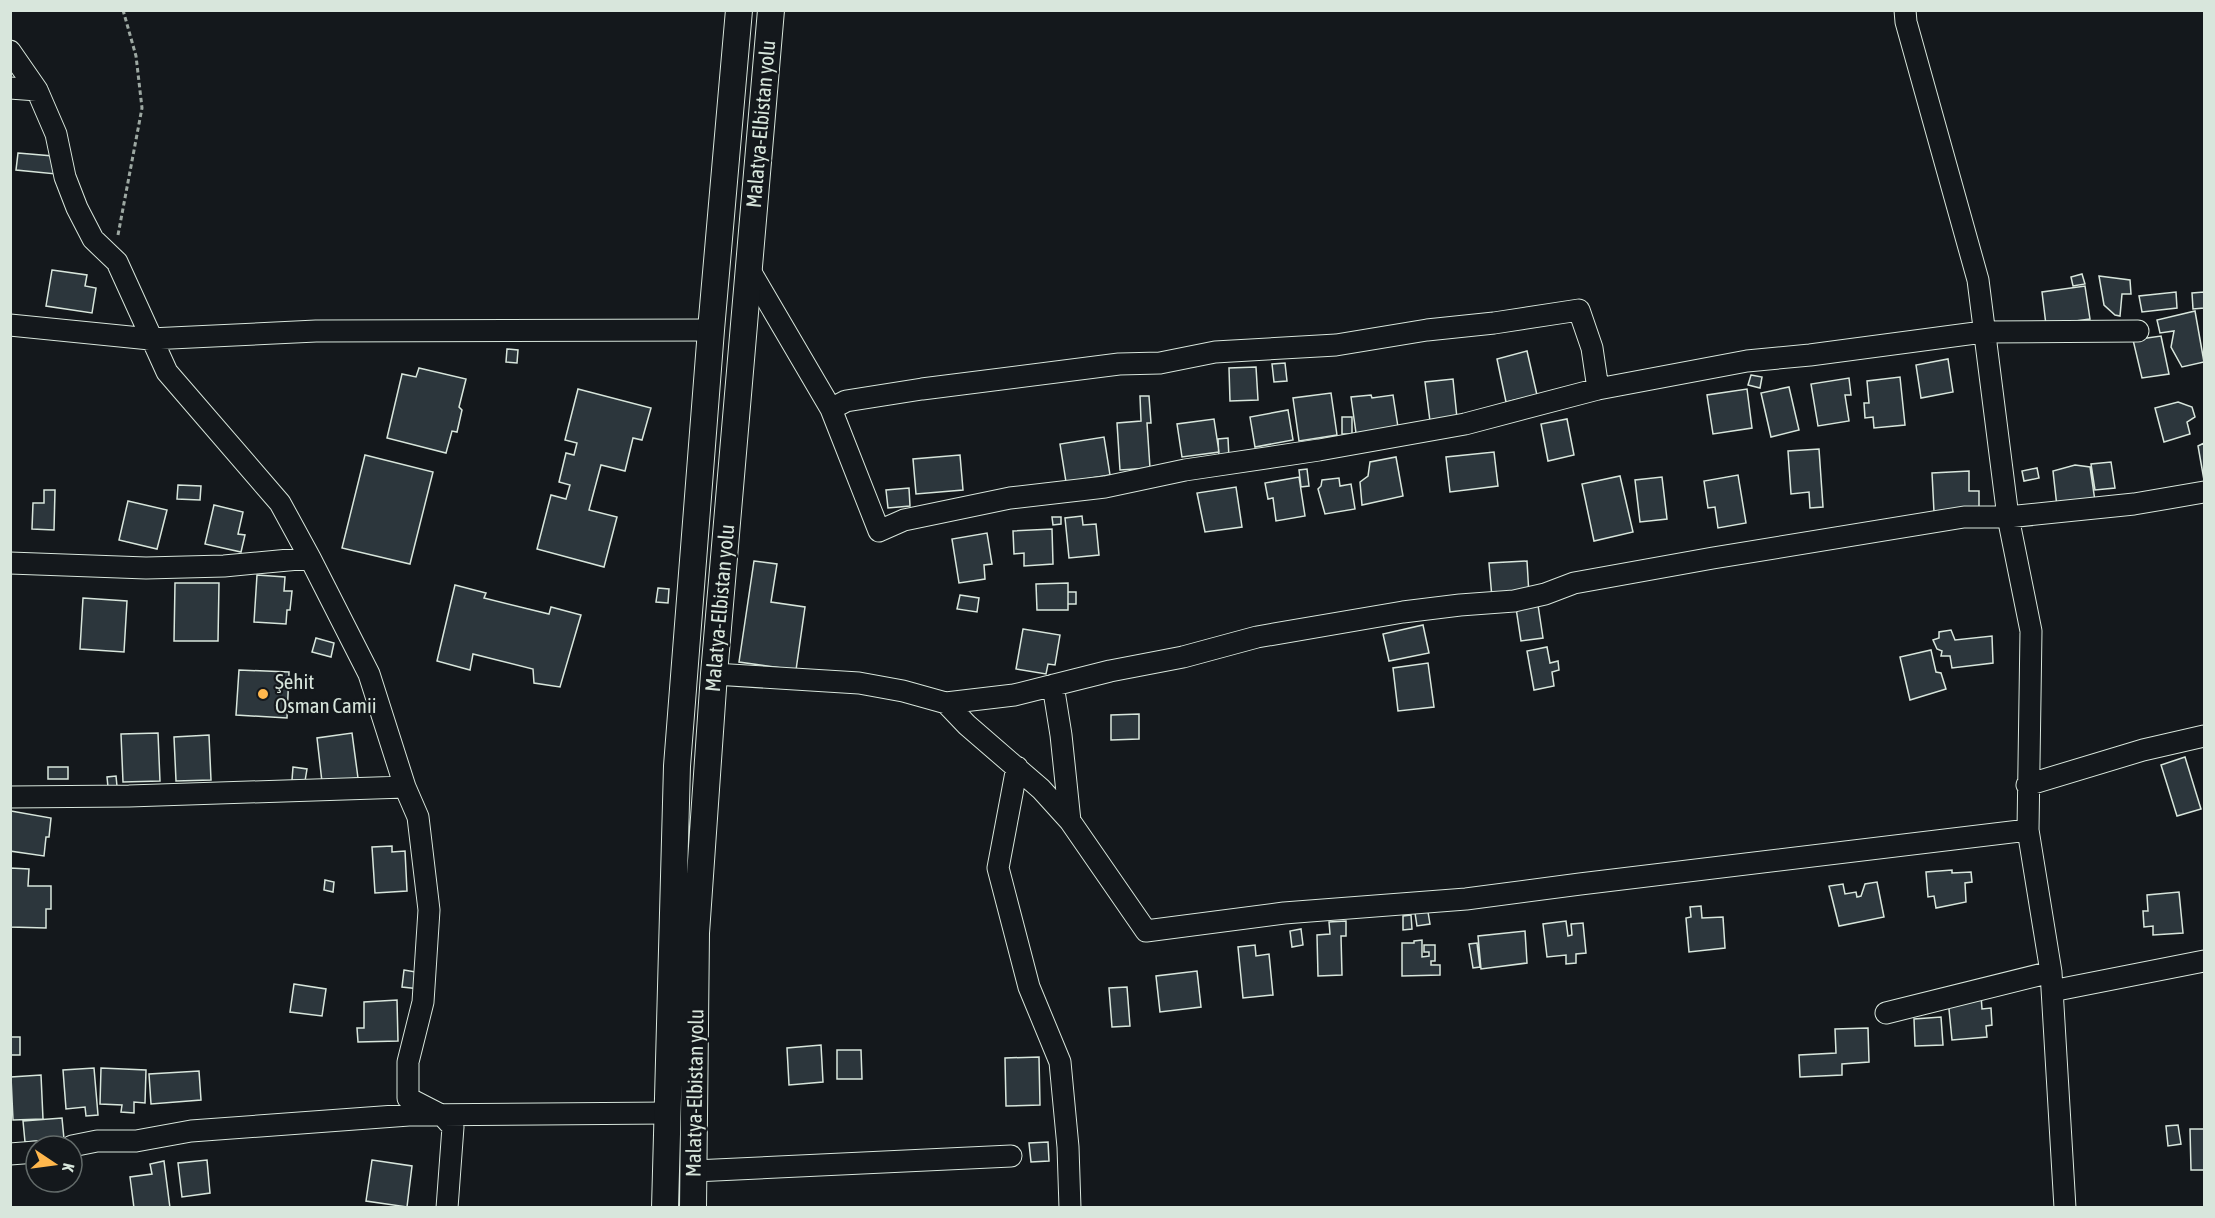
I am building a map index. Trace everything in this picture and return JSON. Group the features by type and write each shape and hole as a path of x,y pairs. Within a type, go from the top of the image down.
{"main road":[{"name":"Malatya-Elbistan yolu","path":"665,1208 677,766 739,10"},
{"name":"Malatya-Elbistan yolu","path":"693,1208 696,933 714,674 771,10"}],"street":[{"path":"1905,10 1906,22 1977,280 2008,518 2031,631 2028,830 2051,980 2065,1208"},
{"path":"10,51 37,90 56,134 65,177 93,239 117,262 150,339 167,372 280,503 369,674 405,788 418,817 429,910 423,1002 408,1062 408,1098 443,1116 453,1127 447,1208"},
{"path":"10,88 37,90"},
{"path":"749,269 831,410 879,531 904,520 1010,498 1105,487 1185,470 1319,450 1465,424 1598,389 1747,361 1821,354 1983,332 2138,330"},
{"path":"831,410 846,401 922,389 1119,364 1160,363 1215,352 1336,345 1579,310 1592,348 1598,389"},
{"path":"10,325 150,339 227,333 316,331 711,330"},
{"path":"714,674 859,683 903,691 946,703 1014,695 1110,671 1184,657 1257,637 1327,624 1460,604 1514,601 1545,594 1574,583 1904,526 1964,517 2008,518 2134,504 2205,492"},
{"path":"10,563 146,568 224,566 310,558"},
{"path":"1053,685 1070,821"},
{"path":"946,703 967,725 1041,789 1070,821 1146,931 1284,913 1466,899 2028,830"},
{"path":"2027,785 2144,750 2205,736"},
{"path":"1017,768 998,868 1029,987 1060,1062 1068,1147 1070,1208"},
{"path":"10,797 405,788"},
{"path":"2051,980 2062,989 2205,962"},
{"path":"1886,1013 2051,980"},
{"path":"84,1144 97,1141 136,1141 191,1131 409,1115 668,1113"},
{"path":"694,1171 1011,1156"}],"path":[{"path":"117,262 118,228 130,179 142,108 136,56 123,10"}],"building":[{"path":"18,153 53,156 56,174 16,170"},
{"path":"52,270 87,275 85,286 96,288 92,313 46,306"},
{"path":"2082,274 2085,284 2073,286 2071,277"},
{"path":"2099,276 2130,280 2131,294 2122,294 2120,316 2115,315 2104,305"},
{"path":"2085,286 2090,319 2046,325 2042,292"},
{"path":"2176,292 2177,308 2142,312 2139,296"},
{"path":"2204,292 2204,308 2193,309 2192,293"},
{"path":"2195,311 2204,362 2182,367 2171,347 2174,331 2160,333 2157,320"},
{"path":"2161,336 2169,374 2142,378 2133,340"},
{"path":"507,349 518,350 517,363 506,362"},
{"path":"1527,351 1537,395 1506,402 1497,359"},
{"path":"1948,359 1953,392 1921,398 1916,365"},
{"path":"1285,363 1287,381 1274,382 1272,364"},
{"path":"1256,367 1258,400 1230,401 1229,368"},
{"path":"419,368 466,379 459,407 462,410 457,432 452,431 446,453 387,438 402,374 416,377"},
{"path":"1751,375 1762,377 1760,388 1748,385"},
{"path":"1900,377 1905,425 1874,428 1873,417 1865,418 1864,403 1869,403 1867,381"},
{"path":"1849,378 1851,395 1845,395 1849,421 1818,426 1811,384"},
{"path":"1453,379 1457,418 1430,421 1425,382"},
{"path":"1789,387 1799,430 1771,437 1761,393"},
{"path":"578,389 651,408 642,440 633,438 625,471 601,465 589,510 617,517 604,567 537,549 551,495 566,499 570,485 559,482 566,453 574,455 577,443 565,440"},
{"path":"1747,389 1752,428 1713,434 1707,395"},
{"path":"1331,393 1337,435 1299,441 1293,398"},
{"path":"1371,395 1372,398 1393,395 1398,427 1356,433 1351,397"},
{"path":"1140,396 1149,396 1151,423 1147,423 1150,468 1120,470 1117,423 1141,421"},
{"path":"2178,402 2192,407 2195,417 2187,422 2190,434 2164,442 2155,408"},
{"path":"1288,410 1293,440 1255,447 1250,417"},
{"path":"1342,417 1352,417 1352,434 1342,434"},
{"path":"1214,419 1219,452 1182,457 1177,424"},
{"path":"1567,419 1574,455 1548,461 1541,424"},
{"path":"1104,437 1110,475 1066,482 1060,444"},
{"path":"1228,438 1229,458 1219,459 1218,439"},
{"path":"2204,443 2204,480 2198,446"},
{"path":"1819,449 1823,507 1810,508 1809,492 1791,494 1788,451"},
{"path":"1494,452 1498,486 1450,492 1446,457"},
{"path":"365,455 433,472 410,564 342,548"},
{"path":"960,455 963,490 916,494 913,459"},
{"path":"1396,457 1403,496 1362,505 1360,482 1368,476 1370,462"},
{"path":"2111,462 2115,488 2095,490 2091,464"},
{"path":"2075,465 2090,467 2095,501 2057,507 2053,471"},
{"path":"2037,468 2039,478 2024,481 2022,471"},
{"path":"1307,469 1309,486 1301,487 1299,470"},
{"path":"1969,471 1969,491 1979,491 1979,510 1934,512 1932,473"},
{"path":"1738,475 1746,523 1718,528 1715,507 1708,508 1704,481"},
{"path":"1620,476 1633,532 1594,541 1582,484"},
{"path":"1299,477 1305,516 1276,521 1273,498 1268,499 1265,483"},
{"path":"1662,477 1667,519 1640,522 1635,480"},
{"path":"1339,478 1340,486 1351,484 1355,509 1325,514 1318,489 1322,480"},
{"path":"178,485 201,486 200,500 177,499"},
{"path":"1236,487 1242,527 1205,532 1197,493"},
{"path":"909,488 910,506 888,508 886,490"},
{"path":"44,490 55,490 54,530 32,529 33,503 44,503"},
{"path":"128,501 167,510 157,549 119,540"},
{"path":"214,505 243,512 238,534 245,535 241,552 205,544"},
{"path":"1082,516 1083,525 1096,524 1099,555 1069,558 1065,518"},
{"path":"1052,517 1061,517 1061,524 1053,525"},
{"path":"1052,529 1053,564 1024,566 1024,553 1014,554 1013,531"},
{"path":"987,533 992,564 984,565 985,579 959,583 952,539"},
{"path":"754,561 777,564 771,602 805,607 796,670 739,662"},
{"path":"1527,561 1529,595 1492,598 1489,563"},
{"path":"257,575 285,577 284,591 292,591 286,624 254,622"},
{"path":"175,583 219,583 218,641 174,641"},
{"path":"1068,583 1068,610 1037,610 1036,584"},
{"path":"455,585 486,593 484,598 549,614 551,607 581,615 560,687 534,683 533,669 473,654 470,670 437,661"},
{"path":"658,588 669,589 668,603 656,602"},
{"path":"1068,592 1076,592 1076,604 1068,604"},
{"path":"960,595 979,598 977,612 957,609"},
{"path":"83,598 127,601 124,652 80,649"},
{"path":"1538,605 1543,638 1521,641 1516,608"},
{"path":"1423,625 1429,653 1389,661 1383,634"},
{"path":"1023,629 1060,635 1055,665 1048,664 1046,674 1016,669"},
{"path":"1951,630 1955,640 1992,636 1993,663 1952,668 1950,656 1941,656 1942,651 1937,649 1933,640 1939,638 1939,632"},
{"path":"316,638 334,643 331,657 312,652"},
{"path":"1547,647 1550,663 1558,661 1559,670 1552,672 1554,686 1534,690 1527,651"},
{"path":"1931,650 1936,672 1941,673 1946,689 1910,700 1900,657"},
{"path":"1428,663 1434,707 1398,711 1393,668"},
{"name":"Şehit Osman Camii","path":"239,670 289,672 287,718 236,715"},
{"path":"1139,714 1139,739 1111,740 1111,715"},
{"path":"158,733 160,781 123,782 121,734"},
{"path":"352,733 358,778 322,782 317,738"},
{"path":"209,735 211,780 176,781 174,737"},
{"path":"2185,757 2201,809 2177,816 2161,765"},
{"path":"48,767 68,767 68,779 48,779"},
{"path":"293,767 307,769 305,781 292,780"},
{"path":"116,776 117,786 108,787 107,777"},
{"path":"11,811 51,818 44,856 10,851"},
{"path":"392,846 392,852 405,851 407,891 375,893 372,847"},
{"path":"10,868 29,869 28,886 51,886 51,909 46,909 46,928 10,927"},
{"path":"1952,870 1952,873 1971,872 1972,882 1965,883 1966,902 1936,908 1934,896 1928,897 1926,872"},
{"path":"325,880 334,882 333,892 324,890"},
{"path":"1877,882 1884,917 1839,926 1829,886 1843,884 1845,894 1856,892 1857,897 1861,896 1865,884"},
{"path":"2179,892 2183,933 2153,935 2153,926 2144,927 2143,911 2148,911 2147,895"},
{"path":"1701,906 1702,918 1723,917 1725,948 1689,952 1686,918 1691,917 1690,907"},
{"path":"1428,912 1430,924 1417,926 1415,913"},
{"path":"1411,915 1412,929 1403,930 1403,916"},
{"path":"1346,921 1346,936 1341,936 1342,975 1318,976 1317,935 1330,934 1329,922"},
{"path":"1566,921 1568,936 1572,935 1571,924 1583,923 1586,953 1576,954 1576,963 1566,964 1566,955 1547,957 1543,924"},
{"path":"1301,929 1303,945 1292,947 1290,931"},
{"path":"1525,931 1527,963 1481,969 1478,936"},
{"path":"1422,940 1422,957 1429,956 1429,952 1424,952 1424,945 1435,945 1435,961 1431,961 1431,965 1440,965 1440,975 1402,976 1402,943"},
{"path":"1477,943 1480,967 1473,968 1469,944"},
{"path":"1255,945 1256,956 1269,954 1273,995 1243,998 1238,947"},
{"path":"404,970 422,973 420,989 402,987"},
{"path":"1197,971 1201,1007 1160,1012 1156,976"},
{"path":"294,984 326,989 322,1016 290,1012"},
{"path":"1127,987 1130,1026 1112,1027 1109,988"},
{"path":"1981,995 1982,1009 1991,1008 1992,1025 1986,1026 1987,1037 1952,1040 1948,999"},
{"path":"397,1000 398,1041 358,1042 357,1028 364,1028 364,1002"},
{"path":"1941,1017 1943,1045 1915,1046 1914,1019"},
{"path":"1868,1028 1869,1062 1842,1064 1842,1075 1800,1077 1799,1055 1836,1053 1835,1029"},
{"path":"10,1037 20,1037 20,1055 10,1055"},
{"path":"821,1045 823,1082 789,1085 787,1048"},
{"path":"837,1050 861,1050 862,1079 837,1079"},
{"path":"1039,1057 1040,1105 1006,1106 1005,1058"},
{"path":"94,1068 98,1115 86,1116 85,1107 66,1109 63,1070"},
{"path":"101,1068 146,1070 145,1103 134,1102 134,1113 121,1112 122,1105 100,1104"},
{"path":"199,1071 201,1100 151,1104 149,1074"},
{"path":"41,1075 43,1119 13,1120 11,1077"},
{"path":"62,1118 64,1134 24,1134 23,1121"},
{"path":"2178,1125 2181,1144 2168,1146 2166,1126"},
{"path":"2190,1129 2204,1129 2204,1170 2191,1170"},
{"path":"1048,1142 1049,1161 1031,1162 1029,1143"},
{"path":"207,1160 210,1193 182,1197 178,1163"},
{"path":"372,1160 412,1166 407,1207 366,1201"},
{"path":"164,1161 170,1208 134,1208 130,1177 152,1174 150,1164"}],"place":[{"name":"Şehit Osman Camii","path":"263,694"}]}
